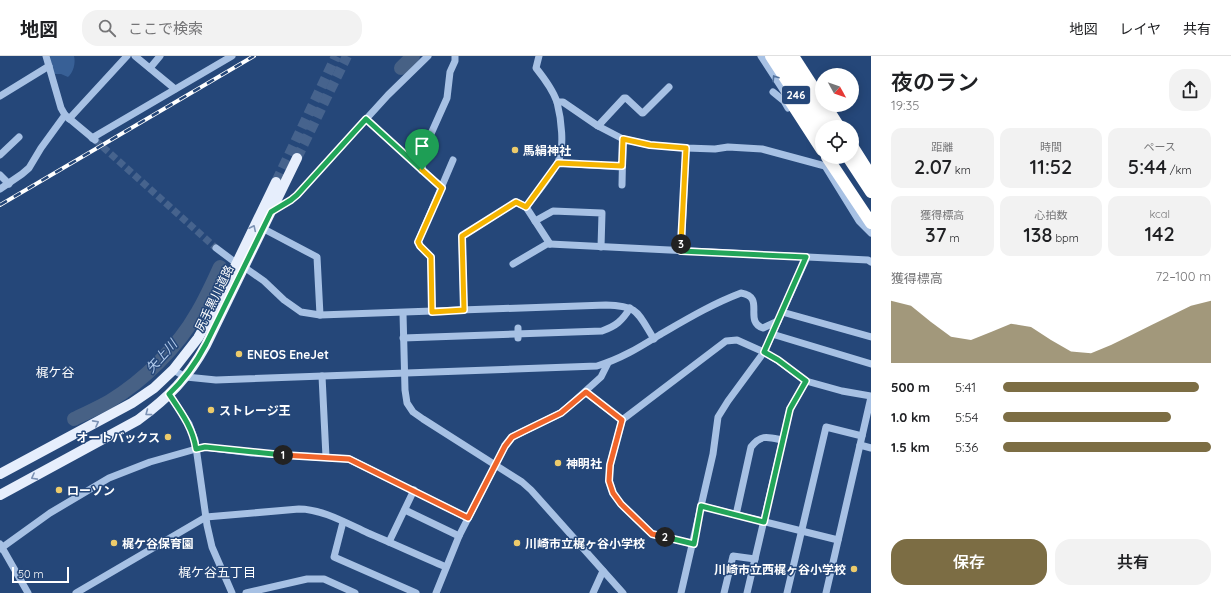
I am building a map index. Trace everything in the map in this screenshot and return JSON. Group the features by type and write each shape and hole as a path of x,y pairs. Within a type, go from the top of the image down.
{"highway":[{"name":"246","path":"771,56 815,124"},
{"name":"246","path":"782,56 824,120"},
{"path":"793,56 815,90"},
{"path":"786,100 815,144"},
{"path":"859,156 869,170"},
{"path":"832,164 871,223"},
{"path":"841,164 871,209"},
{"path":"853,164 871,192"}],"main road":[{"name":"尻手黒川道路","path":"0,474 132,403 154,388 173,370 198,338 271,212 297,158"},
{"name":"尻手黒川道路","path":"0,495 138,420 158,405 186,377 195,365 206,344 276,182"}],"street":[{"path":"46,56 60,108 67,117 93,139 232,56"},
{"path":"0,190 29,168 41,148 67,117 127,56"},
{"path":"135,56 175,89"},
{"path":"150,68 160,56"},
{"path":"271,212 297,195 388,95 428,56"},
{"path":"422,170 423,159 430,136 447,98 450,72 455,61 455,56"},
{"path":"526,207 558,163 563,142 557,102 544,78 536,68 539,56"},
{"path":"761,56 786,100"},
{"path":"0,96 49,66"},
{"path":"786,100 811,83"},
{"path":"598,126 624,98 626,98 643,113 669,87"},
{"path":"773,92 786,100"},
{"path":"557,102 562,102 598,126 623,139 650,145 686,148 715,149 728,147 762,149 825,166 859,221 871,234"},
{"path":"366,119 442,188"},
{"path":"0,155 19,137"},
{"path":"622,185 623,139"},
{"path":"681,251 686,148"},
{"path":"432,312 431,257 418,242 453,160"},
{"path":"558,163 622,166"},
{"path":"0,175 9,184"},
{"path":"464,310 462,236 516,202 526,207 550,244"},
{"path":"535,221 553,211 602,213 601,247"},
{"path":"262,228 317,257 320,315"},
{"path":"513,264 550,244 868,260 871,262"},
{"path":"216,248 264,281 284,300 301,312 320,315 464,310 518,312 606,305 622,306 630,308 638,314 654,339"},
{"path":"681,593 694,544 713,454 718,416 764,352 806,257"},
{"path":"173,370 186,377 216,380 597,366 608,363 630,353 701,311 740,293 747,294 751,297 754,303 754,320 758,327 763,328 778,321"},
{"path":"403,338 602,331 610,328 622,320 630,308"},
{"path":"782,312 871,337"},
{"path":"403,313 405,390 407,403 413,412 522,482 531,490 623,593"},
{"path":"772,334 871,364"},
{"path":"694,544 652,534 621,504 613,493 609,481 610,465 622,420 726,341 737,340 778,360 806,381 871,397 826,593"},
{"path":"436,593 459,536 505,446 512,437 561,413 601,377 608,363"},
{"path":"322,376 326,457"},
{"path":"747,593 790,409 806,381"},
{"path":"586,392 622,420"},
{"path":"169,394 189,424 196,449 206,517 212,546 232,593"},
{"path":"787,593 826,427 862,436"},
{"path":"736,515 751,447 756,440 765,437 782,440"},
{"path":"860,445 871,448"},
{"path":"28,593 0,547 50,513 109,478 150,462 205,447 252,453 349,459 468,518"},
{"path":"389,542 414,490"},
{"path":"701,506 838,540"},
{"path":"76,593 206,517 308,509 343,522 446,567"},
{"path":"405,510 459,536"},
{"path":"343,522 334,557 416,593"},
{"path":"724,593 733,556 755,559"},
{"path":"593,593 603,571"},
{"path":"246,593 307,579 324,579 355,593"}],"shaded area":[{"path":"50,56 74,56 74,68 68,77 61,74 55,74 52,70"}],"waterway":[{"name":"矢上川","path":"401,68 413,56"},
{"name":"矢上川","path":"74,419 106,404 135,384 170,351 189,326 203,302 220,267"}],"tunnel":[{"path":"276,182 336,56"},
{"path":"297,158 347,56"},
{"path":"95,140 216,248"}],"railway":[{"path":"0,205 254,56"}],"place":[{"name":"馬絹神社","path":"515,150"},
{"name":"ENEOS EneJet","path":"239,354"},
{"name":"ストレージ王","path":"211,410"},
{"name":"オートバックス","path":"168,437"},
{"name":"神明社","path":"558,463"},
{"name":"ローソン","path":"59,490"},
{"name":"梶ケ谷保育園","path":"114,543"},
{"name":"川崎市立梶ヶ谷小学校","path":"517,543"},
{"name":"川崎市立西梶ヶ谷小学校","path":"854,569"}],"district":[{"name":"梶ケ谷","path":"55,372"},
{"name":"梶ケ谷五丁目","path":"217,572"}],"route":[{"path":"366,119 422,170 442,188 418,242 431,257 432,312 464,310 462,236 516,202 526,207 558,163 622,166 623,139 650,145 686,148 681,251 806,257 764,352 778,360 806,381 790,409 764,522 701,506 694,544 652,534 621,504 613,493 609,481 610,465 622,420 586,392 561,413 512,437 505,446 468,518 349,459 252,453 205,447 196,449 189,424 169,394 180,384 195,365 271,212 297,195 366,119"}]}
